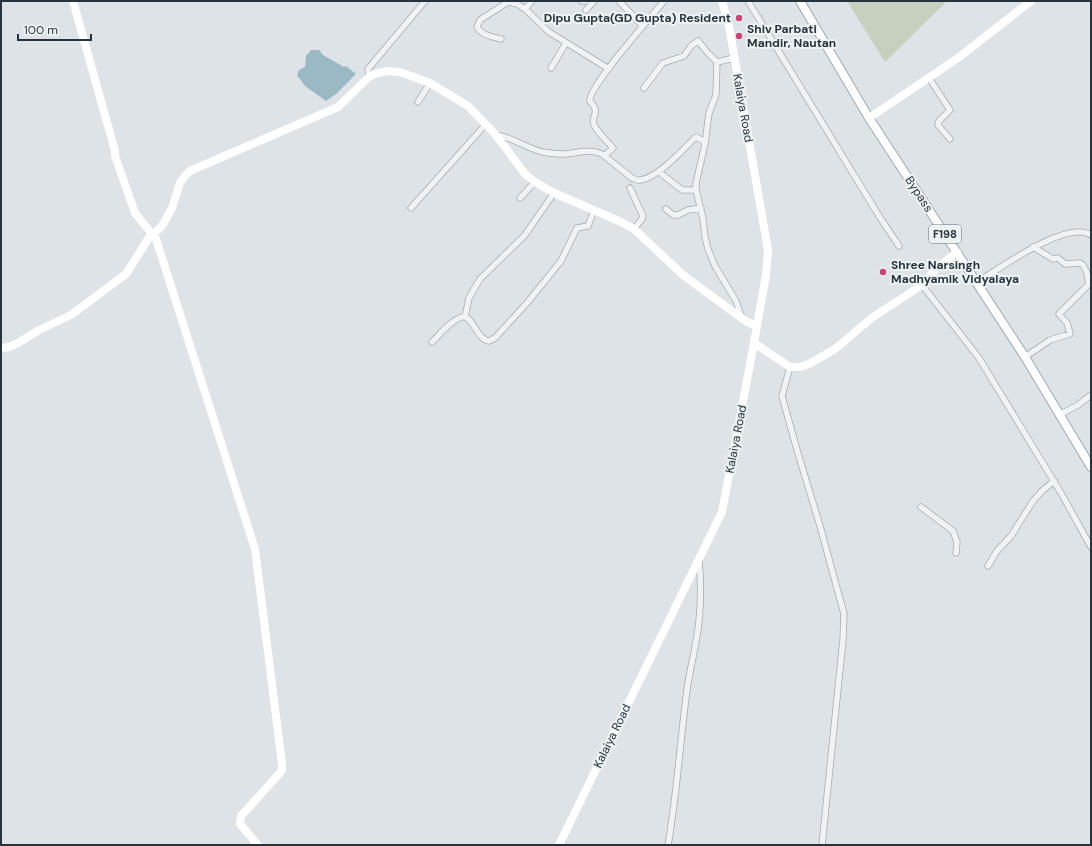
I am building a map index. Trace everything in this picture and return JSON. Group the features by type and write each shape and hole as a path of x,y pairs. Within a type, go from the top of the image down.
{"street":[{"path":"73,1 115,151 115,156 135,213 156,239 251,536 257,564 282,764 282,770 279,774 241,816 240,824 258,845"},
{"path":"369,77 368,69 425,1"},
{"path":"501,39 489,36 480,31 477,27 480,20 508,1 525,9 549,32 609,69"},
{"path":"525,9 532,1"},
{"path":"586,10 594,1"},
{"path":"619,1 643,26"},
{"path":"604,156 613,148 595,127 593,122 596,111 589,99 595,86 633,37 664,1"},
{"name":"Kalaiya Road","path":"559,845 722,512 766,275 768,250 729,26 722,1"},
{"path":"748,1 875,209 900,246"},
{"name":"Bypass","path":"800,1 869,118 1025,357 1091,468"},
{"path":"869,118 958,58 1031,1"},
{"path":"644,88 663,63 684,56 691,46 698,41 717,62 716,95 708,112 705,142 696,183 696,190 701,208 708,249 715,266 736,301 742,318"},
{"path":"551,68 566,43"},
{"path":"717,62 734,58"},
{"path":"1,348 9,347 18,343 39,330 71,316 126,274 148,239 153,236 162,226 172,208 180,183 184,176 190,171 338,107 369,77 387,71 400,72 430,83 444,90 468,106 496,135 525,174 535,182 554,193 634,229 683,275 742,318 757,326"},
{"path":"929,78 950,110 939,121 938,125 950,139"},
{"path":"418,102 430,83"},
{"path":"411,208 486,124"},
{"path":"496,135 543,152 562,154 591,151 597,152 632,178 637,180 641,180 659,172 696,137 705,142"},
{"path":"659,172 682,190 696,190"},
{"path":"520,198 535,182"},
{"path":"630,188 643,216 634,229"},
{"path":"554,193 525,235 480,279 469,298 465,316 484,339 489,341 495,338 523,309 561,261 577,228 588,226 594,210"},
{"path":"666,209 673,215 678,215 688,210 701,208"},
{"path":"976,283 1033,247 1069,233 1079,231 1090,232"},
{"path":"1025,357 1050,340 1070,334 1067,323 1059,314 1089,284 1087,273 1083,265 1080,263 1065,264 1058,258 1053,259 1033,247"},
{"path":"754,343 790,367 800,368 809,364 835,349 873,317 922,285 936,269 957,252"},
{"path":"922,285 979,358 1054,481 1091,547"},
{"path":"432,342 447,327 465,316"},
{"path":"790,367 782,396 844,614 843,640 822,845"},
{"path":"1060,415 1078,405 1091,395"},
{"path":"988,566 997,550 1011,536 1020,520 1038,496 1054,481"},
{"path":"921,507 953,531 957,542 956,553"},
{"path":"668,845 689,679 699,622 701,575 699,559"}],"green space":[{"path":"847,1 947,1 885,62"}],"water":[{"path":"311,50 319,50 323,55 344,67 346,66 356,74 336,94 326,101 305,86 297,75 299,70 305,67 306,56"}],"place":[{"name":"Dipu Gupta(GD Gupta) Resident","path":"739,18"},
{"name":"Shiv Parbati Mandir, Nautan","path":"739,36"},
{"name":"Shree Narsingh Madhyamik Vidyalaya","path":"883,272"}]}
